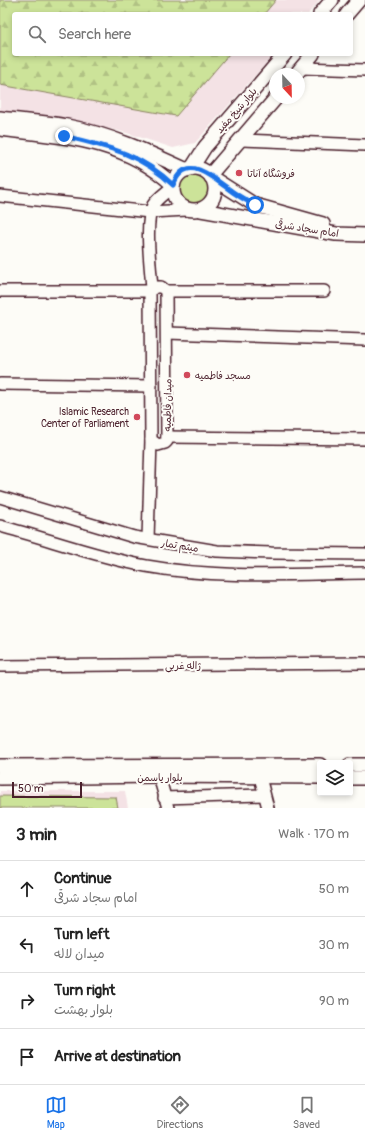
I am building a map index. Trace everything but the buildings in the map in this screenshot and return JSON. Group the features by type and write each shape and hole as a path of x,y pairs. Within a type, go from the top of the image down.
{"street":[{"path":"322,12 332,0"},
{"path":"349,12 359,0"},
{"name":"بلوار شیخ مفید","path":"189,169 212,138 283,56"},
{"path":"301,68 311,56"},
{"path":"305,71 365,70"},
{"path":"211,176 271,104"},
{"path":"0,118 67,126 105,136 144,149 189,169 201,169 211,176 215,184 216,192 208,206 201,210 150,212 0,196"},
{"path":"0,129 64,136 101,145 136,157 158,170 173,186 176,200 187,210"},
{"path":"242,140 365,145"},
{"path":"150,212 154,204 173,186 178,176 189,169"},
{"name":"امام سجاد شرقی","path":"211,176 255,205 326,225 365,229"},
{"name":"امام سجاد شرقی","path":"201,210 336,234 365,235"},
{"name":"میدان فاطمیه","path":"150,212 151,440 155,444 161,445 167,441 166,291"},
{"path":"0,291 151,290 158,287 166,291 324,291"},
{"path":"167,333 365,340"},
{"path":"0,384 151,386"},
{"path":"167,437 365,439"},
{"path":"148,539 151,440"},
{"name":"میثم تمار","path":"0,497 134,537 217,551 365,554"},
{"path":"0,526 104,556 146,566 180,571 270,575 365,573"},
{"name":"ژاله غربی","path":"0,666 365,663"},
{"name":"بلوار یاسمن","path":"0,778 317,765"},
{"path":"353,765 365,765"},
{"name":"بلوار یاسمن","path":"0,766 158,771 260,777 317,777"},
{"path":"158,771 166,803 264,795"},
{"path":"260,777 268,808"},
{"path":"353,778 365,778"}],"shaded area":[{"path":"0,0 320,0 310,12 12,12 12,56 272,56 195,143 173,148 127,133 73,120 0,112"},
{"path":"0,791 125,791 128,808 0,808"}],"green space":[{"path":"0,0 276,0 266,12 12,12 12,56 227,56 176,116 0,85"},
{"path":"194,174 200,175 207,181 210,190 209,196 203,203 194,206 188,205 181,199 178,190 179,184 185,177"},
{"path":"0,796 116,797 118,808 0,808"}],"place":[{"name":"فروشگاه آناتا","path":"239,173"},
{"name":"مسجد فاطمیه","path":"187,375"},
{"name":"Islamic Research Center of Parliament","path":"137,417"}],"route":[{"path":"64,136 101,145 136,157 158,170 173,185 175,180 182,172 196,168 201,169 241,198 255,205"}]}
